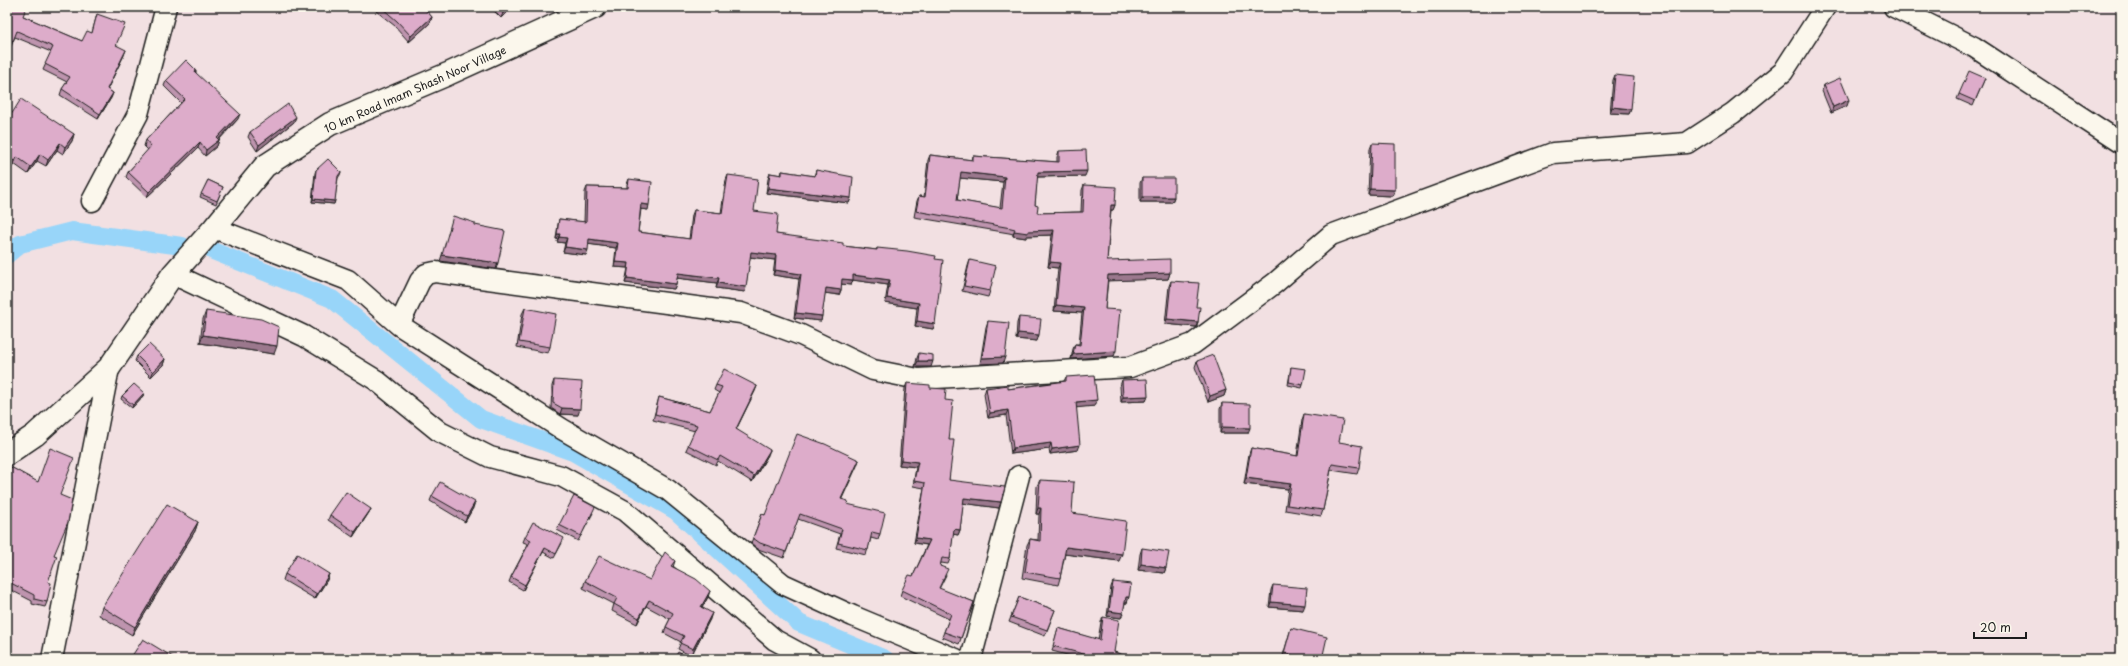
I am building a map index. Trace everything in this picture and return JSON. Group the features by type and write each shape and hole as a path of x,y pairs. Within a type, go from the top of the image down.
{"street":[{"path":"92,201 138,114 166,7"},
{"name":"10 km Road Imam Shash Noor Village","path":"7,454 35,435 109,368 173,274 214,228 265,166 330,124 434,80 595,7"},
{"path":"400,325 420,281 426,274 435,272 741,313 801,335 873,370 918,379 1130,367 1193,344 1275,282 1331,235 1553,153 1687,144 1733,113 1783,72 1825,7"},
{"path":"1894,7 1974,47 2121,143"},
{"path":"214,228 348,280 400,325 562,430 668,490 783,584 853,616 956,659"},
{"path":"173,274 304,336 376,380 440,432 490,457 561,476 625,511 775,640 810,659"},
{"path":"52,659 109,368"},
{"path":"971,659 1019,476"}],"building":[{"path":"7,7 26,8 23,16 82,41 87,31 92,33 97,14 125,24 116,45 126,50 107,89 113,93 100,114 62,89 70,77 45,64 53,47 17,31 13,41 7,38"},
{"path":"381,7 423,7 432,17 411,36"},
{"path":"497,7 508,7 503,13"},
{"path":"186,60 196,70 195,72 240,114 217,138 219,140 206,150 200,142 149,192 128,172 151,146 146,140 185,99 166,81"},
{"path":"1969,71 1985,78 1975,101 1959,94"},
{"path":"1615,75 1634,77 1631,109 1612,107"},
{"path":"1840,78 1849,100 1833,107 1824,85"},
{"path":"21,99 74,134 65,147 60,143 48,160 40,154 31,167 17,157 14,161 7,156 7,112 11,115"},
{"path":"288,104 296,117 259,145 250,132"},
{"path":"1372,143 1395,144 1395,190 1370,189"},
{"path":"1086,150 1087,171 1038,172 1035,205 1038,206 1037,213 1083,212 1084,185 1116,187 1115,205 1111,205 1107,261 1170,259 1170,273 1108,275 1105,309 1120,310 1116,351 1073,354 1075,344 1080,345 1084,308 1056,305 1060,263 1050,262 1054,230 1028,231 1028,233 1014,231 1015,229 1011,228 916,211 919,196 925,197 930,155 973,160 973,156 1059,162 1059,151","holes":["961,172 1005,177 1002,208 957,200"]},
{"path":"328,159 341,172 338,176 335,201 313,199 316,170"},
{"path":"816,170 853,177 851,198 768,188 770,173 782,175 782,171 815,176"},
{"path":"728,175 758,179 754,211 778,214 776,234 843,243 843,246 877,250 877,248 907,251 936,256 935,259 943,260 935,324 917,321 919,303 887,298 890,280 853,275 853,280 842,279 841,290 826,288 822,316 796,313 801,274 775,270 776,255 751,252 746,287 718,283 719,278 678,273 676,284 627,278 629,263 615,262 618,243 589,239 588,250 565,247 567,238 559,237 560,234 557,234 559,219 586,222 587,187 628,188 629,179 652,182 649,205 641,204 638,232 690,239 694,210 722,213"},
{"path":"1142,178 1174,178 1174,197 1142,197"},
{"path":"208,180 223,187 217,201 201,194"},
{"path":"453,216 475,223 475,225 505,231 498,263 442,255"},
{"path":"970,260 996,266 990,291 964,286"},
{"path":"1171,281 1199,283 1196,307 1200,307 1198,322 1167,319"},
{"path":"525,308 556,314 550,347 519,342"},
{"path":"206,311 261,319 279,327 277,346 203,335"},
{"path":"1019,317 1041,319 1039,335 1018,333"},
{"path":"988,321 1009,323 1005,357 982,358"},
{"path":"149,344 165,359 153,372 137,356"},
{"path":"919,353 933,355 933,361 918,361"},
{"path":"1213,355 1226,390 1210,396 1197,361"},
{"path":"1291,367 1306,369 1303,385 1289,382"},
{"path":"724,369 757,386 736,429 770,450 754,476 720,456 718,460 688,445 697,425 655,414 659,397 710,411 722,387 716,385"},
{"path":"1094,375 1097,400 1076,402 1080,445 1052,449 1051,443 1013,448 1008,410 990,413 986,388 1008,385 1008,389 1066,381 1066,377"},
{"path":"1147,379 1148,396 1123,397 1122,380"},
{"path":"554,380 582,382 580,409 562,408 553,403"},
{"path":"907,383 930,385 930,388 946,389 945,400 953,401 949,440 954,440 949,480 1005,487 1001,502 964,498 960,530 954,529 950,559 942,558 940,566 948,569 939,588 974,602 961,638 944,632 951,614 902,590 909,575 913,576 930,540 916,538 925,483 914,481 918,462 901,460"},
{"path":"134,384 144,393 133,405 122,396"},
{"path":"1222,403 1250,404 1250,428 1222,427"},
{"path":"1304,414 1343,420 1339,442 1362,446 1359,468 1332,464 1323,510 1287,505 1291,484 1246,478 1251,448 1298,456"},
{"path":"797,434 825,444 859,460 841,499 848,501 847,504 885,513 880,534 872,532 868,550 838,543 842,529 800,514 786,552 760,543 753,538 762,514 765,515"},
{"path":"50,448 74,458 60,495 72,500 68,522 54,555 57,556 48,582 51,583 47,602 34,599 34,595 7,581 7,465 38,482"},
{"path":"1040,480 1074,482 1072,513 1126,521 1122,554 1066,547 1060,578 1025,572 1030,539 1040,541 1041,508 1038,508"},
{"path":"440,482 475,502 467,516 432,496"},
{"path":"346,492 371,509 355,532 330,515"},
{"path":"574,496 595,507 581,536 559,525"},
{"path":"167,504 198,522 135,627 102,607"},
{"path":"533,522 564,538 556,554 545,548 525,585 511,577 531,540 525,537"},
{"path":"1142,548 1169,552 1166,568 1141,564"},
{"path":"665,552 675,561 671,566 696,579 710,591 701,607 712,613 693,649 680,643 684,636 666,627 673,613 649,600 639,618 614,604 617,598 585,581 599,556 650,580"},
{"path":"297,554 329,574 317,594 285,574"},
{"path":"1113,582 1131,584 1129,597 1126,597 1123,613 1109,611"},
{"path":"1273,585 1307,588 1305,605 1271,602"},
{"path":"1019,597 1055,610 1047,630 1011,617"},
{"path":"1103,617 1119,620 1114,652 1136,659 1102,659 1053,646 1058,628 1100,640"},
{"path":"1291,628 1327,637 1322,659 1307,659 1284,653"},
{"path":"143,639 176,659 130,659"},
{"path":"678,652 690,659 674,659"}],"waterway":[{"path":"7,255 20,244 72,231 182,246"},
{"path":"213,251 332,299 481,419 573,452 676,511 799,623 885,659"}]}
